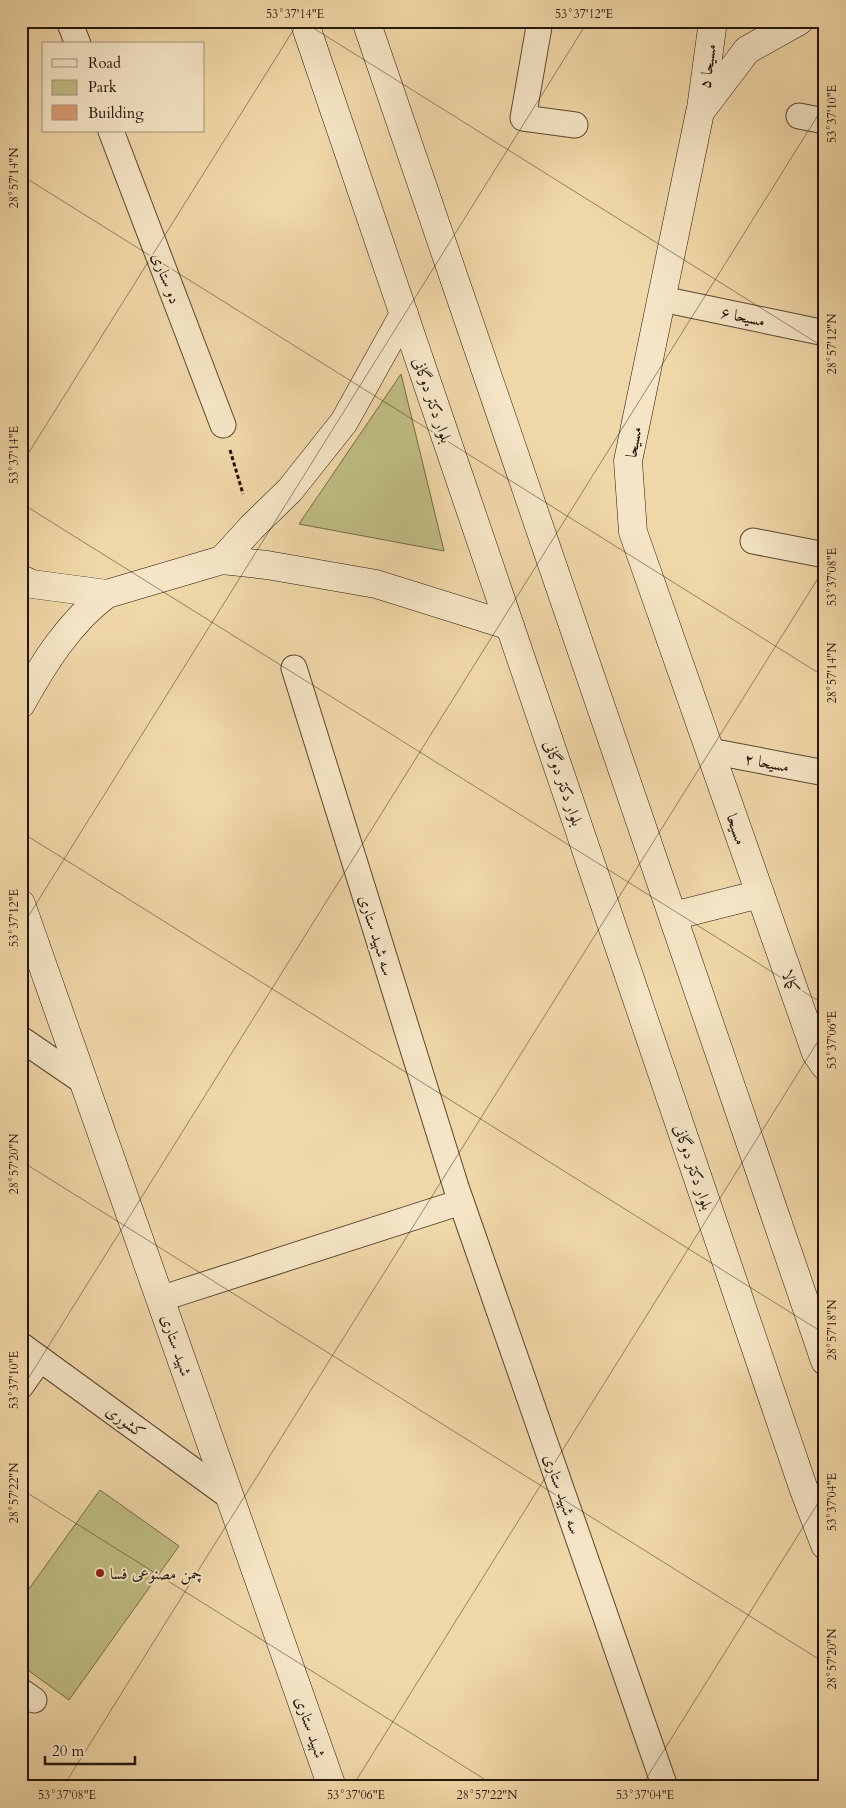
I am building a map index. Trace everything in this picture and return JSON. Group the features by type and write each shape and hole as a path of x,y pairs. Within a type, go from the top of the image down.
{"street":[{"path":"69,21 77,42"},
{"name":"بلوار دکتر دوگانی","path":"304,21 510,626 814,1483 825,1545"},
{"path":"366,21 825,1362"},
{"path":"540,21 523,118 575,125"},
{"name":"مسيحا ۵","path":"700,112 713,21"},
{"name":"مسیحا","path":"760,894 633,532 628,461 700,112 747,50 799,21"},
{"path":"799,116 825,120"},
{"name":"دو ستاری","path":"111,132 223,425"},
{"name":"مسيحا ۶","path":"662,299 825,333"},
{"path":"222,560 290,490 344,422 404,314"},
{"path":"753,541 825,555"},
{"path":"21,704 56,648 91,606 107,594 222,560 266,565 376,584 510,626"},
{"path":"25,583 107,594"},
{"path":"21,666 25,667 56,648"},
{"name":"سه شهید ستاری","path":"294,668 461,1202 665,1787"},
{"name":"مسيحا ۲","path":"710,750 825,773"},
{"path":"673,916 760,894"},
{"name":"کمالا","path":"760,894 816,1053 825,1066"},
{"name":"شهید ستاری","path":"21,904 332,1787"},
{"path":"21,1039 84,1082"},
{"path":"160,1299 461,1202"},
{"path":"21,1386 31,1352"},
{"name":"کشوری","path":"31,1352 230,1497"}],"path":[{"path":"223,425 252,527"}],"green space":[{"path":"401,374 444,551 299,524"},
{"name":"چمن مصنوعی فسا","path":"100,1490 179,1546 69,1700 21,1665 21,1600"}],"building":[{"path":"21,618 27,630 27,637 21,648"}],"place":[{"name":"چمن مصنوعی فسا","path":"100,1573"}]}
